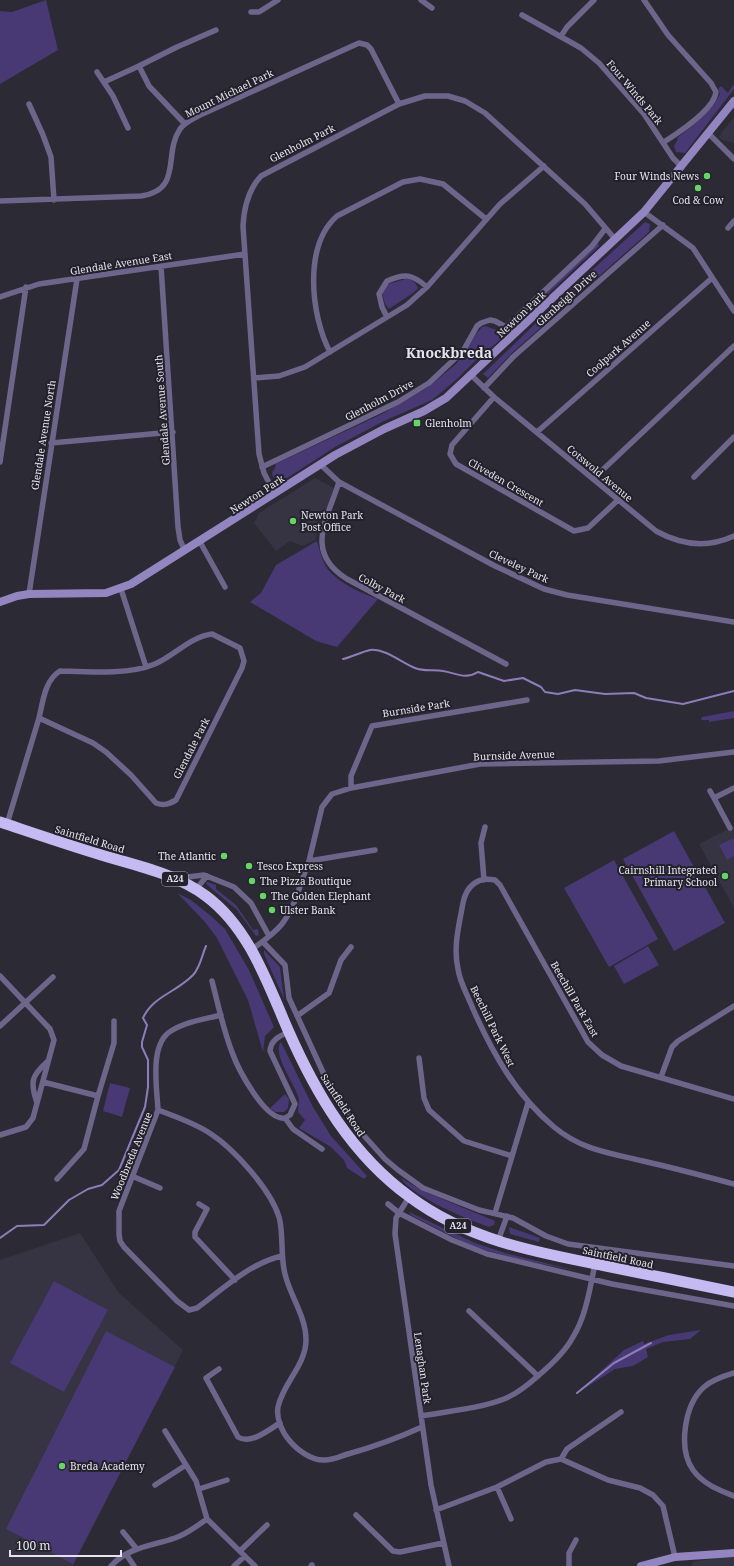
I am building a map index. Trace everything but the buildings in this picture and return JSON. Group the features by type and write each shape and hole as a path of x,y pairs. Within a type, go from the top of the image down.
{"highway":[{"name":"Saintfield Road","path":"3,823 174,878 196,889 210,899 230,918 251,950 312,1081 339,1125 367,1160 409,1197 461,1227 498,1242 595,1264 734,1292"}],"street":[{"path":"251,12 259,12 278,0"},
{"path":"421,0 432,8"},
{"path":"561,36 567,27 594,0"},
{"path":"644,0 664,31 711,83 716,92 713,99 698,116 664,142"},
{"name":"Four Winds Park","path":"522,15 590,54 607,70 644,114 664,142 673,158 682,167"},
{"path":"104,82 176,47 216,30"},
{"name":"Mount Michael Park","path":"0,202 141,196 160,190 167,181 175,142 180,130 185,124 198,116 359,43 367,45 371,49 399,104"},
{"path":"139,66 149,86 185,124"},
{"path":"97,72 113,96 128,128"},
{"name":"Glenholm Park","path":"275,494 267,481 259,454 243,226 245,206 252,188 261,176 399,104 419,97 438,95 448,96 465,101 485,113 585,204 615,240"},
{"name":"Newton Park","path":"0,602 17,596 29,594 106,593 121,589 200,542 320,464 362,440 435,405 446,398 644,212 734,101"},
{"path":"29,104 51,157 54,200"},
{"path":"708,133 734,159"},
{"path":"254,378 293,372 330,352 407,305 427,287 500,204 544,166"},
{"path":"330,352 322,335 317,317 314,293 315,270 317,253 324,234 329,225 337,216 403,182 420,178 443,184 486,219"},
{"path":"644,212 693,248 734,310"},
{"path":"728,228 734,221"},
{"name":"Glenbeigh Drive","path":"484,388 513,357 662,225"},
{"path":"506,326 592,246 605,229"},
{"name":"Glendale Avenue East","path":"0,297 26,287 245,254"},
{"name":"Glendale Avenue South","path":"161,266 178,527 181,545 185,551"},
{"path":"387,317 382,307 379,294 387,281 407,275 417,278 427,287"},
{"name":"Coolpark Avenue","path":"537,432 712,278"},
{"name":"Glendale Avenue North","path":"29,594 77,279"},
{"path":"0,462 26,287"},
{"name":"Glenholm Drive","path":"262,467 398,402 429,383 463,351 474,331 481,323 490,320 506,326 514,334"},
{"path":"593,479 734,346"},
{"name":"Cotswold Avenue","path":"471,375 494,397 650,527 674,539 705,543 715,542 734,536"},
{"name":"Cliveden Crescent","path":"494,397 452,445 450,454 456,464 574,531 588,528 618,500"},
{"path":"51,443 173,432"},
{"path":"694,477 734,437"},
{"name":"Cleveley Park","path":"320,464 339,482 502,569 544,589 567,595 734,622"},
{"name":"Colby Park","path":"339,482 321,535 323,551 333,569 347,579 506,664"},
{"path":"200,542 225,587"},
{"path":"121,589 146,667"},
{"name":"Glendale Park","path":"3,823 39,718 48,684 53,675 60,671 136,670 156,663 203,635 212,634 240,648 243,654 242,668 176,800 169,804 161,805 156,803 120,764 93,743 39,718"},
{"name":"Burnside Park","path":"352,788 351,776 372,726 527,700"},
{"name":"Burnside Avenue","path":"352,788 480,764 655,761 734,752"},
{"path":"251,950 270,936 282,923 289,912 309,860 322,807 332,794 352,788"},
{"path":"714,798 734,788"},
{"path":"710,791 730,828"},
{"path":"484,827 480,843 484,880"},
{"path":"309,860 375,850"},
{"name":"Saintfield Road","path":"174,878 188,878 201,875 234,887 246,896 270,936"},
{"path":"196,889 207,876"},
{"name":"Beechill Park East","path":"484,880 494,880 500,885 583,1033 594,1049 621,1066 734,1099"},
{"name":"Beechill Park West","path":"484,880 475,882 468,888 464,899 456,950 458,970 477,1018 499,1063 528,1103 555,1128 584,1146 606,1154 643,1161 734,1184"},
{"name":"Saintfield Road","path":"263,942 285,965 287,992 318,1064 335,1094 358,1129 385,1159 423,1188 469,1206 507,1216 520,1221 546,1236 577,1246 734,1266"},
{"path":"297,1016 329,993 341,960 351,947"},
{"path":"0,976 46,1024 53,1036 49,1061 33,1118 26,1127 0,1135"},
{"path":"0,1026 53,977"},
{"path":"212,980 235,1061 255,1095 267,1110 277,1118 285,1118 290,1116 295,1104 270,1051 271,1045 275,1040 288,1032"},
{"path":"661,1077 672,1047 678,1041 734,1006"},
{"path":"221,1015 179,1026 170,1031 163,1038 156,1055 158,1110 211,1134 253,1174 278,1214 286,1279 300,1314 306,1343 300,1362 278,1407 280,1423 285,1436 291,1443 310,1456 325,1460 364,1450 422,1427"},
{"path":"57,1179 84,1149 114,1043 114,1021"},
{"path":"419,1058 424,1098 429,1110 464,1141 512,1156"},
{"path":"37,1103 32,1087 33,1078 39,1069 49,1061"},
{"path":"43,1082 98,1096"},
{"path":"495,1213 528,1103"},
{"name":"Woodbreda Avenue","path":"158,1110 119,1211 120,1241 177,1302 184,1308 193,1310 263,1262 282,1256"},
{"path":"285,1118 293,1129 322,1149"},
{"path":"132,1176 160,1188"},
{"name":"Lenaghan Park","path":"409,1197 395,1222 395,1234 422,1427 436,1510 449,1566"},
{"path":"199,1204 207,1209 195,1232 195,1237 235,1280"},
{"path":"388,1204 399,1213 468,1248 518,1262 592,1279 734,1306"},
{"path":"498,1242 507,1216"},
{"path":"421,1416 480,1406 505,1399 516,1393 538,1376 560,1355 574,1336 592,1279 595,1264"},
{"path":"469,1311 538,1376"},
{"path":"219,1369 206,1378 238,1437 247,1440 253,1439 280,1423"},
{"path":"734,1373 711,1383 699,1393 688,1417 684,1442 688,1461 698,1477 714,1488 734,1496"},
{"path":"561,1459 567,1448 621,1412"},
{"path":"165,1431 199,1489 207,1519 255,1566"},
{"path":"436,1510 497,1487 546,1462 561,1459 608,1480 640,1488 654,1495 663,1506 675,1557"},
{"path":"155,1485 186,1465"},
{"path":"199,1489 227,1480"},
{"path":"497,1487 511,1519"},
{"path":"356,1515 393,1551 400,1552 443,1543"},
{"path":"111,1566 136,1548 186,1534 207,1519"},
{"path":"240,1551 267,1525"},
{"path":"123,1532 136,1548"},
{"path":"569,1566 569,1553 576,1540"},
{"path":"641,1566 675,1557 734,1553"},
{"path":"126,1554 134,1566"},
{"path":"234,1566 245,1556"}],"shaded area":[{"path":"46,0 58,50 0,84 0,11 12,12"},
{"path":"734,84 734,89 685,153 676,152 674,146 678,139 677,138 712,107 720,94 718,89 721,86 728,93"},
{"path":"734,117 734,143 719,139 721,133"},
{"path":"645,222 650,224 649,232 512,353 488,378 483,374 568,292"},
{"path":"598,243 599,246 516,324 514,323"},
{"path":"409,278 418,288 389,309 385,304 382,292 388,284"},
{"path":"485,326 497,331 501,339 432,400 384,421 335,447 284,480 280,481 273,477 272,473 276,466 275,464 382,414 427,388 456,364 476,334 482,327"},
{"path":"315,478 334,488 315,540 303,546 290,541 276,551 254,523 259,513"},
{"path":"317,541 324,562 331,573 353,589 378,599 337,647 316,641 250,602 261,593 276,565"},
{"path":"734,711 734,718 709,722 709,720 701,720 702,717"},
{"name":"Cairnshill Integrated Primary School","path":"734,826 734,908 699,844"},
{"path":"674,831 725,923 674,951 623,859"},
{"path":"734,838 734,856 727,860 719,845"},
{"path":"614,860 658,939 609,967 564,888"},
{"path":"207,882 216,885 216,889 236,905 253,930 258,929 259,935 256,936 237,910 206,884"},
{"path":"177,893 191,900 225,929 249,970 274,1027 265,1036 263,1052 248,1000 217,938 205,922"},
{"path":"648,946 659,965 624,984 614,966"},
{"path":"264,950 280,967 284,999 264,954"},
{"path":"281,1042 313,1107 331,1136 367,1176 364,1179 347,1168 344,1160 331,1147 299,1128 305,1120 298,1112 299,1099 279,1054"},
{"path":"110,1083 130,1088 122,1117 103,1111"},
{"path":"285,1094 289,1099 288,1108 284,1112 275,1112 270,1108"},
{"path":"401,1178 423,1191 495,1221 494,1225 489,1227 441,1207 416,1192"},
{"path":"409,1212 475,1243 505,1253 577,1271 517,1259 471,1246 411,1215"},
{"path":"509,1227 540,1238 539,1242 510,1234"},
{"name":"Breda Academy","path":"80,1233 119,1293 183,1350 73,1566 0,1566 0,1260"},
{"path":"54,1281 108,1310 64,1392 10,1363"},
{"path":"701,1330 690,1339 663,1342 646,1349 648,1357 633,1366 615,1369 577,1393 624,1350 643,1341 644,1344 669,1335"},
{"path":"106,1331 175,1367 73,1564 6,1529"},
{"path":"722,1557 734,1558 734,1566 692,1566 692,1562"}],"waterway":[{"path":"343,659 370,650 376,650 387,653 418,669 440,670 465,676 478,672 504,681 523,678 541,687 545,692 558,694 575,690 605,694 634,693 646,698 683,704 734,691"},
{"path":"0,1238 17,1226 44,1225 69,1200 88,1189 102,1185 119,1170 145,1107 148,1087 148,1060 142,1047 147,1025 143,1018 153,1004 187,981 193,975 199,965 206,946"},
{"path":"577,1393 614,1363 651,1343"}],"place":[{"name":"Four Winds News","path":"707,176"},
{"name":"Cod & Cow","path":"698,188"},
{"name":"Glenholm","path":"417,423"},
{"name":"Newton Park Post Office","path":"293,521"},
{"name":"The Atlantic","path":"224,856"},
{"name":"Tesco Express","path":"249,866"},
{"name":"Cairnshill Integrated Primary School","path":"725,876"},
{"name":"The Pizza Boutique","path":"252,881"},
{"name":"The Golden Elephant","path":"263,896"},
{"name":"Ulster Bank","path":"272,910"},
{"name":"Breda Academy","path":"62,1466"}],"district":[{"name":"Knockbreda","path":"449,353"}]}
